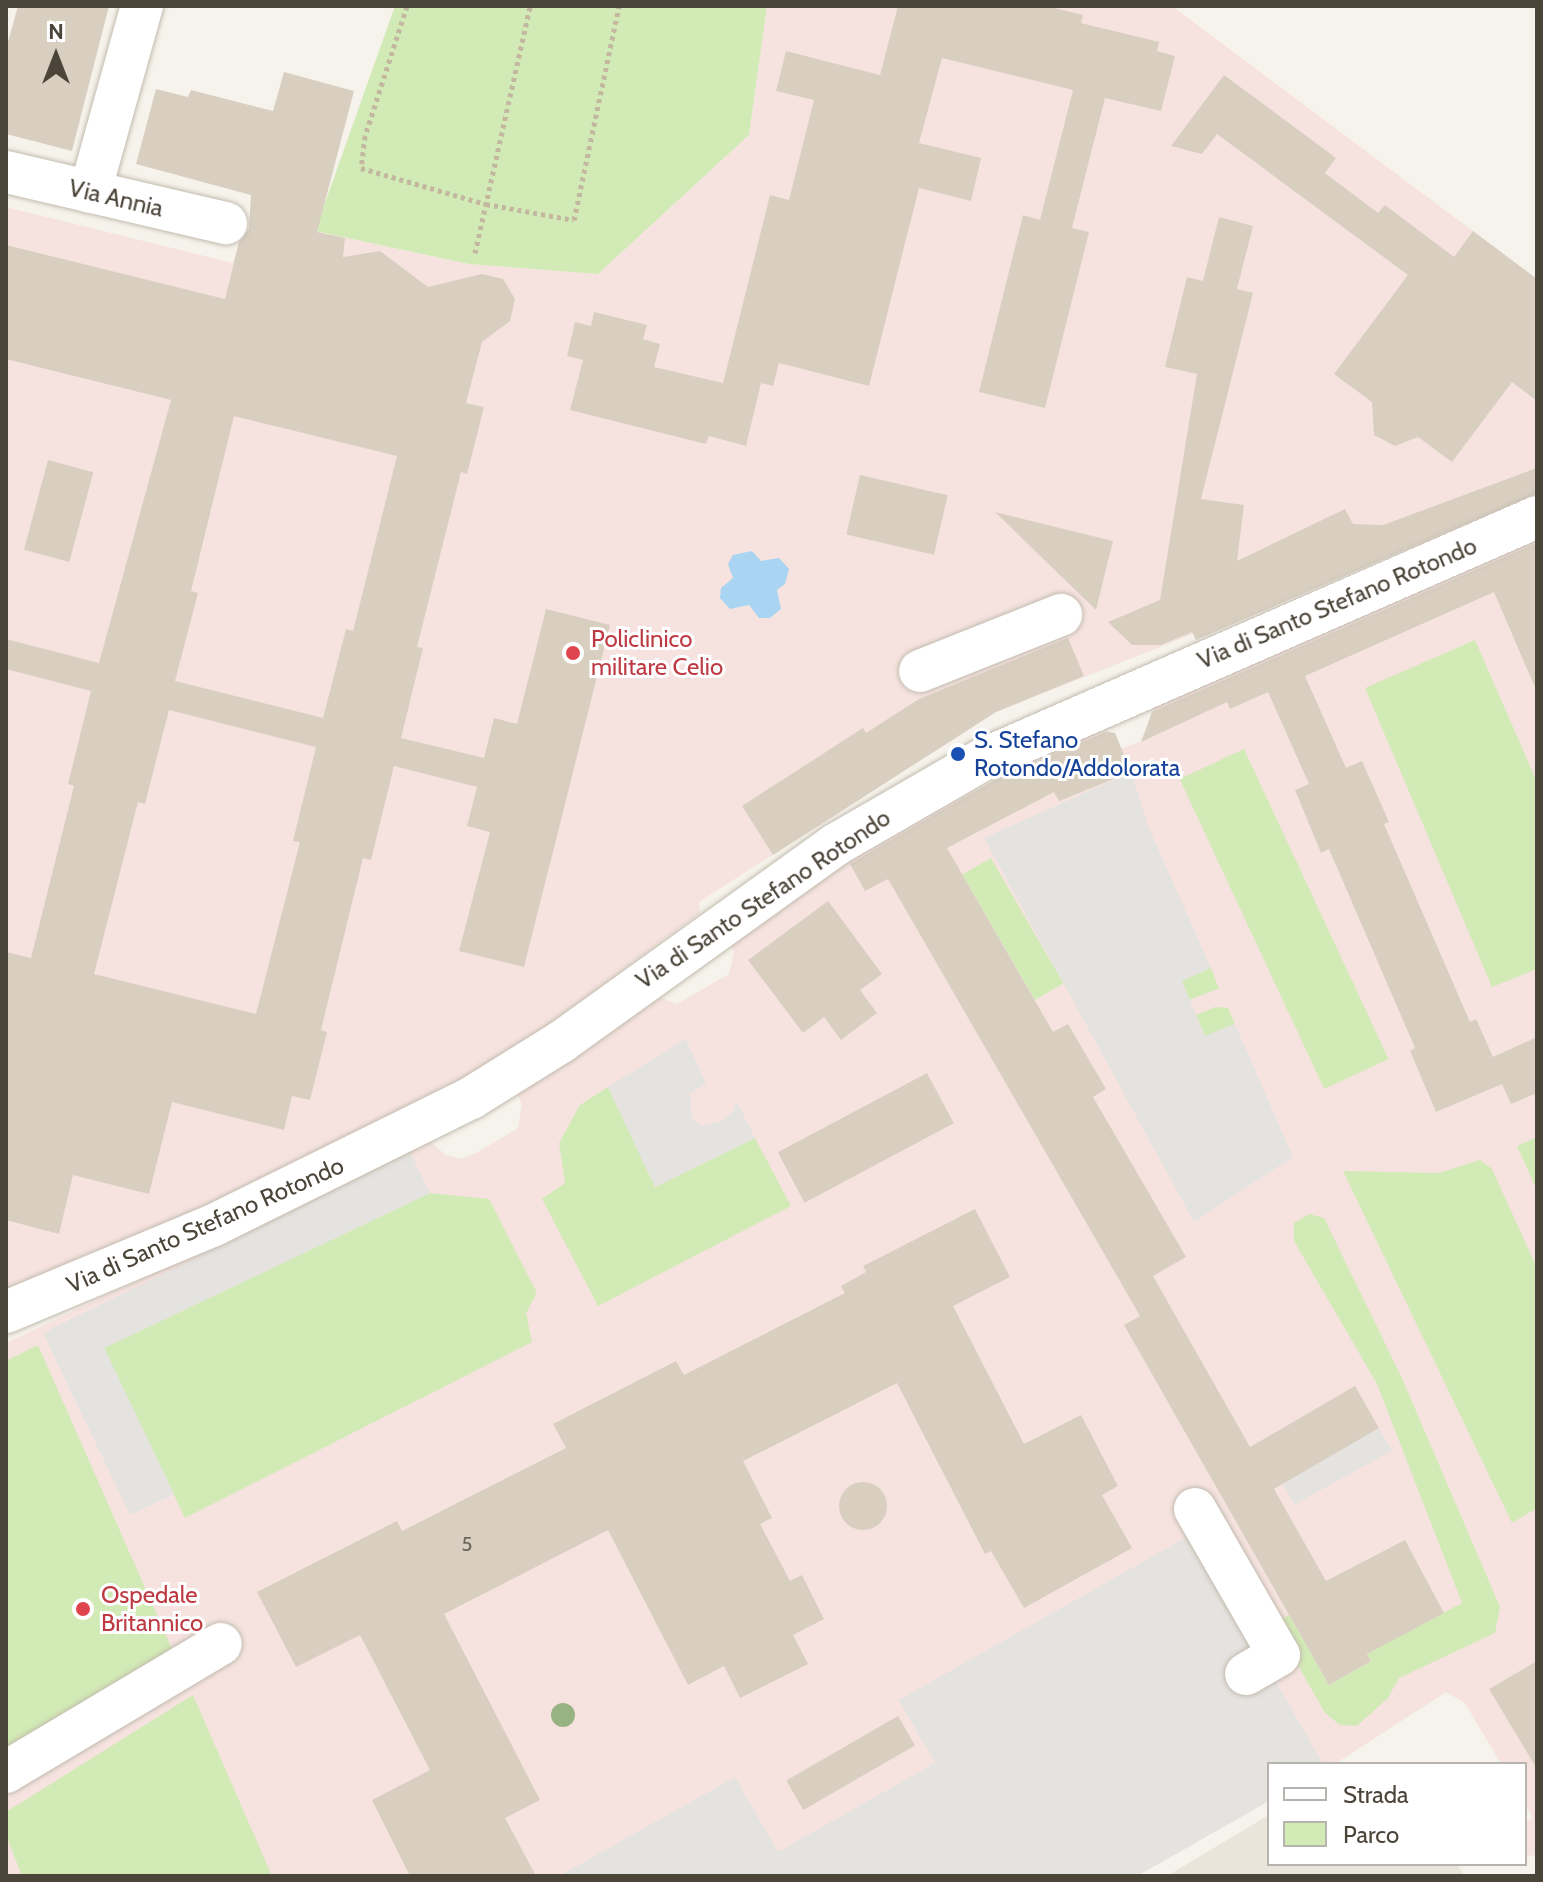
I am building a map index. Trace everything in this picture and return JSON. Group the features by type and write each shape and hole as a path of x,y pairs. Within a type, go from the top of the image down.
{"street":[{"path":"90,192 142,6"},
{"name":"Via Annia","path":"6,172 226,223"},
{"name":"Via di Santo Stefano Rotondo","path":"6,1312 214,1225 471,1098 561,1042 835,845 947,778 1105,702 1537,517"},
{"path":"920,671 1061,615"},
{"path":"1195,1509 1279,1655 1246,1674"},
{"path":"6,1772 221,1644"}],"path":[{"path":"407,6 365,136 361,168 486,204 574,220 619,6"},
{"path":"475,253 530,6"}],"shaded area":[{"name":"Policlinico militare Celio","path":"767,6 1172,6 1537,279 1537,498 996,712 699,902 700,913 513,1051 278,1182 6,1297 6,207 233,263 240,239 306,255 315,231 469,264 598,274 749,135"},
{"path":"1537,535 1537,1854 1527,1857 1527,1821 1533,1818 1527,1808 1527,1762 1500,1762 1465,1703 1446,1692 1338,1762 1267,1762 1267,1802 1137,1876 6,1876 6,1343 430,1142 446,1155 462,1159 478,1152 518,1128 522,1104 516,1091 659,997 677,1004 729,974 734,951 725,940 847,857 1098,727 1113,733 1121,749 1157,735 1150,718 1156,701"},
{"path":"1131,772 1148,826 1211,968 1182,981 1205,1036 1235,1024 1293,1157 1194,1222 984,838"},
{"path":"686,1039 706,1084 690,1093 692,1118 701,1126 721,1121 734,1110 736,1100 755,1138 655,1187 608,1087"},
{"path":"410,1152 430,1193 104,1348 174,1494 130,1515 43,1333"},
{"path":"1379,1428 1392,1451 1295,1505 1282,1482"},
{"path":"1192,1534 1322,1762 1267,1762 1267,1802 1137,1876 559,1876 735,1777 778,1852 935,1763 899,1700"},
{"path":"1267,1816 1267,1866 1458,1866 1465,1876 1167,1876"}],"green space":[{"path":"395,6 767,6 749,135 598,274 469,264 315,231"},
{"path":"1475,640 1537,782 1537,969 1492,987 1365,688"},
{"path":"1244,749 1389,1059 1324,1089 1180,779"},
{"path":"991,858 1064,984 1035,1000 962,875"},
{"path":"1211,968 1219,989 1189,1000 1181,979"},
{"path":"1215,1007 1228,1008 1235,1024 1205,1036 1196,1015"},
{"path":"608,1087 655,1187 755,1138 791,1206 598,1306 542,1199 565,1183 559,1143 580,1105"},
{"path":"1537,1137 1537,1190 1517,1146"},
{"path":"1480,1160 1492,1169 1537,1268 1537,1508 1512,1523 1343,1171 1439,1173"},
{"path":"430,1193 489,1199 537,1293 526,1313 532,1342 185,1518 104,1348"},
{"path":"1309,1214 1324,1218 1401,1376 1500,1607 1495,1633 1399,1678 1388,1698 1357,1726 1340,1725 1325,1713 1274,1623 1289,1615 1329,1685 1371,1661 1367,1653 1462,1603 1377,1384 1294,1241 1294,1223"},
{"path":"38,1345 176,1658 6,1759 6,1361"},
{"path":"193,1695 272,1876 22,1876 6,1835 6,1812"}],"water":[{"path":"752,551 761,561 779,558 789,569 785,584 777,590 781,609 770,618 759,618 749,605 730,609 720,598 721,588 733,578 728,564 733,555"}],"building":[{"path":"18,6 109,6 72,151 6,134 6,49"},
{"path":"898,6 1046,6 1083,15 1081,23 1159,42 1157,51 1175,56 1161,111 1105,98 1072,228 1089,232 1045,408 979,392 1023,215 1040,220 1073,90 942,58 919,143 981,158 971,201 919,188 869,386 779,363 773,386 761,383 746,446 709,436 706,444 570,410 583,360 567,356 575,322 591,326 594,312 647,325 643,339 660,344 654,367 723,383 770,195 789,200 814,100 776,91 786,51 880,75"},
{"path":"284,72 354,91 317,232 345,238 343,257 380,251 428,287 482,274 503,279 515,299 510,321 482,342 466,403 484,407 467,474 461,472 417,647 423,648 401,738 484,758 494,718 517,724 546,609 610,625 524,967 459,951 490,832 467,826 477,787 394,766 371,860 363,858 321,1030 327,1032 310,1100 292,1096 284,1130 172,1102 149,1194 73,1175 59,1234 6,1220 6,952 31,958 74,786 68,784 91,691 6,669 6,639 99,663 171,400 6,359 6,245 225,299 239,242 249,229 251,195 136,164 156,89 188,97 191,90 273,111","holes":["234,416 397,456 353,631 346,629 323,718 175,681 198,593 191,591","169,710 316,747 293,841 300,842 256,1014 94,974 138,802 145,804"]},
{"path":"1224,75 1336,158 1325,173 1378,213 1385,205 1454,257 1473,231 1537,279 1537,401 1512,382 1452,462 1418,437 1395,446 1374,435 1372,402 1334,374 1408,275 1217,134 1202,154 1171,146"},
{"path":"1219,217 1253,226 1237,289 1253,293 1201,499 1244,505 1237,561 1345,509 1353,524 1383,525 1537,468 1537,493 1196,640 1192,632 1161,645 1132,645 1108,622 1160,600 1197,374 1165,367 1187,277 1203,281"},
{"path":"48,460 93,472 69,562 24,550"},
{"path":"860,475 948,495 934,555 846,534"},
{"path":"995,512 1113,541 1096,610"},
{"path":"1537,543 1537,692 1494,592 1305,676 1346,768 1362,761 1389,822 1384,824 1470,1022 1476,1019 1493,1057 1537,1037 1537,1093 1511,1104 1502,1084 1436,1112 1410,1051 1415,1048 1329,849 1321,853 1295,790 1309,784 1268,692 1230,709 1227,702 1141,742 1152,712"},
{"path":"1068,638 1084,676 996,712 773,855 742,806 863,728 866,733 919,699"},
{"path":"1106,732 1115,733 1131,772 1059,801 1054,792 947,848 1053,1032 1068,1024 1106,1089 1093,1097 1186,1257 1153,1276 1250,1447 1355,1386 1379,1428 1274,1489 1326,1581 1405,1540 1444,1613 1367,1654 1371,1661 1329,1685 1124,1325 1140,1316 888,879 865,891 850,864 995,780"},
{"path":"828,901 882,974 860,990 877,1013 841,1040 824,1017 803,1033 748,960"},
{"path":"927,1073 954,1123 805,1203 778,1152"},
{"path":"975,1209 1010,1277 953,1306 1024,1444 1081,1415 1118,1486 1102,1495 1132,1548 1024,1608 991,1551 985,1554 897,1383 743,1461 772,1518 760,1524 790,1581 802,1575 824,1619 793,1635 808,1664 740,1698 724,1666 688,1685 608,1530 444,1614 540,1800 505,1818 536,1876 410,1876 372,1800 430,1770 360,1635 296,1667 257,1592 397,1521 402,1531 566,1448 553,1424 676,1361 684,1375 845,1293 841,1286 866,1272 863,1266"},
{"path":"863,1482 880,1489 887,1506 880,1523 863,1530 846,1523 839,1506 846,1489"},
{"path":"1537,1661 1537,1769 1489,1689"},
{"path":"898,1716 915,1745 803,1810 786,1780"}],"place":[{"name":"Policlinico militare Celio","path":"573,653"},
{"name":"S. Stefano Rotondo/Addolorata","path":"958,754"},
{"name":"Ospedale Britannico","path":"83,1609"}]}
